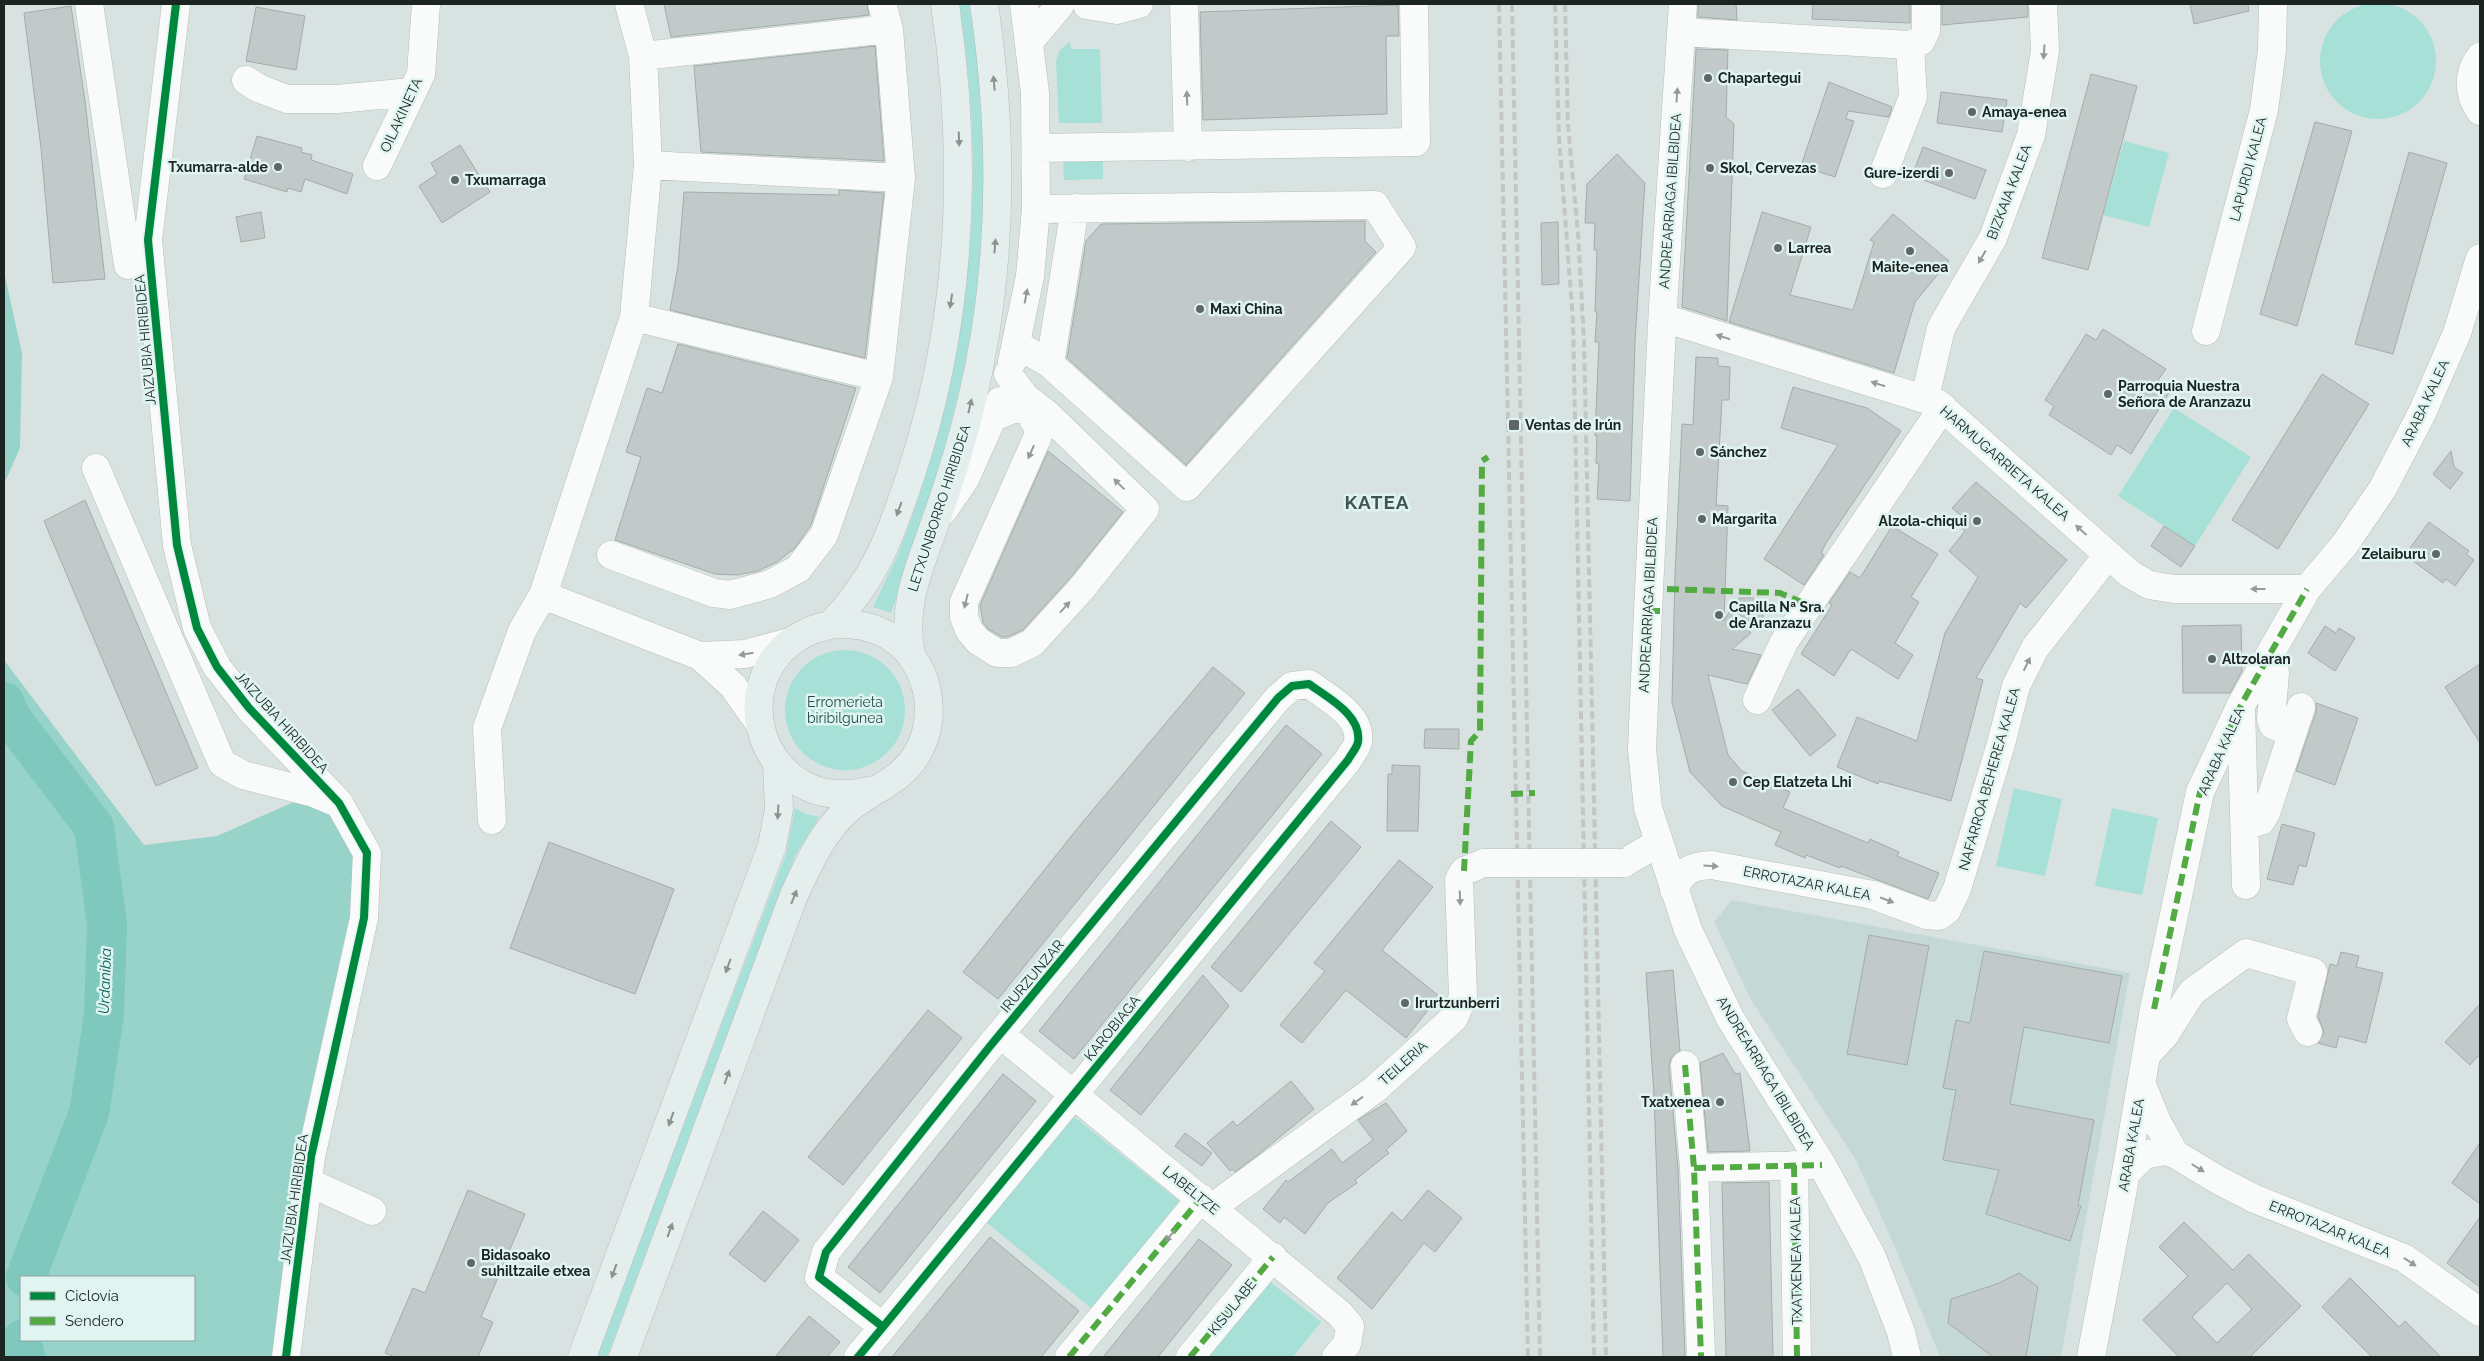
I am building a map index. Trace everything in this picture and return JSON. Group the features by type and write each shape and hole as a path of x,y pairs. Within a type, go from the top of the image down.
{"main road":[{"path":"831,624 860,592 883,553 918,453 945,341 953,284 960,170 953,58 945,4"},
{"name":"LETXUNBORRO HIRIBIDEA","path":"911,655 908,637 909,601 936,523 970,408 982,348 993,269 998,149 991,50 984,4"},
{"path":"623,1357 798,887 826,834 846,811 873,790 892,780 913,760 926,735 930,711 927,686 911,655 894,639 875,629 853,624 831,624 810,630 790,642 775,658 764,678 759,700 759,723 765,744 777,764 792,778 818,790 831,794 852,795 873,790"},
{"path":"582,1357 772,846 779,809 777,764"}],"street":[{"path":"89,4 128,265"},
{"name":"JAIZUBIA HIRIBIDEA","path":"176,4 148,240 177,545 197,628 217,667 249,708 339,803 367,853 364,918 311,1157 286,1357"},
{"name":"OILAKINETA","path":"377,166 421,74 426,4"},
{"path":"492,820 487,728 522,631 543,595 634,318 648,165 642,56 629,4"},
{"path":"936,523 965,479 1003,394 1016,344 1030,276 1036,208 1036,148 1030,42 1024,4"},
{"path":"1030,42 1073,5 1117,10 1139,4"},
{"path":"1184,4 1188,146"},
{"path":"1036,148 1416,142 1414,4"},
{"name":"ANDREARRIAGA IBILBIDEA","path":"1683,4 1663,318 1642,749 1648,808 1688,930 1730,1018 1822,1165 1872,1257 1901,1332 1907,1357"},
{"path":"1681,32 1910,45 1921,41 1926,31 1926,4"},
{"name":"BIZKAIA KALEA","path":"1757,700 1784,642 1934,403 1941,328 1993,238 2031,135 2045,51 2042,4"},
{"name":"LAPURDI KALEA","path":"2206,331 2264,110 2272,50 2272,4"},
{"path":"611,555 714,593 722,594 730,594 770,584 798,569 824,535 878,376 902,178 885,16 642,56"},
{"path":"1882,174 1913,96 1910,45"},
{"path":"2480,57 2473,70 2470,89 2480,111"},
{"path":"246,80 258,88 287,99 337,99 412,92"},
{"path":"648,165 902,178"},
{"path":"1016,344 1050,364 1187,487 1402,248 1375,205 1036,208"},
{"path":"1050,364 1075,208"},
{"name":"ARABA KALEA","path":"2091,1357 2142,1085 2154,1009 2200,792 2241,705 2307,589 2345,544 2383,488 2422,413 2457,333 2480,258"},
{"path":"634,318 878,376"},
{"name":"HARMUGARRIETA KALEA","path":"1663,318 1934,403 2130,574 2149,585 2174,589 2307,589"},
{"path":"992,418 1015,408 1028,411 1038,427 1038,436 964,602 964,617 969,630 978,641 998,654 1011,654 1032,643 1082,588 1145,509 1047,414 1025,396 1008,374"},
{"path":"96,468 222,762 243,775 314,792 339,803"},
{"name":"NAFARROA BEHEREA KALEA","path":"1947,910 1957,889 2001,744 2016,686 2035,648 2108,555"},
{"path":"543,595 700,656 733,686 759,723"},
{"path":"700,656 745,654 790,642"},
{"path":"2245,826 2261,820 2266,813 2297,719 2274,725 2271,719 2275,674 2272,650"},
{"name":"IRURZUNZAR","path":"882,1327 819,1277 826,1252 1000,1034 1278,698 1292,686 1309,684 1343,709"},
{"path":"2241,705 2246,886"},
{"name":"KAROBIAGA","path":"858,1357 1348,760 1358,744 1358,728 1343,709"},
{"name":"TEILERIA","path":"1069,1357 1208,1204 1225,1198 1375,1089 1454,1018 1463,997 1459,880 1464,871 1484,864 1624,863 1658,843"},
{"name":"ERROTAZAR KALEA","path":"1674,890 1680,878 1694,866 1712,865 1873,895 1927,915 1939,916 1947,910"},
{"path":"2146,1055 2164,1036 2192,992 2246,953 2313,972 2301,1019 2308,1032"},
{"name":"LABELTZE","path":"1000,1034 1340,1314 1350,1326 1347,1344 1336,1357"},
{"path":"1686,1065 1694,1168 1701,1357"},
{"name":"ERROTAZAR KALEA","path":"2142,1085 2158,1124 2175,1154 2218,1180 2255,1199 2404,1258 2480,1312"},
{"path":"2126,1172 2144,1155 2164,1151 2175,1154"},
{"name":"TXATXENEA KALEA","path":"1794,1165 1797,1357"},
{"name":"ANDREARRIAGA IBILBIDEA","path":"1694,1168 1822,1165"},
{"path":"308,1182 372,1211"},
{"name":"KISULABE","path":"1190,1357 1273,1257"}],"shaded area":[{"path":"1732,900 2130,973 2061,1357 1940,1357 1897,1252 1856,1160 1751,1000 1714,922"}],"green space":[{"path":"2378,3 2400,8 2419,20 2431,39 2436,61 2431,83 2419,102 2400,114 2378,119 2356,114 2337,102 2325,83 2320,61 2325,39 2337,20 2356,8"},
{"path":"958,4 972,4 980,79 985,179 981,257 975,310 954,412 925,513 891,613 873,607 899,552 922,487 941,420 956,351 966,282 972,212 973,143 968,73"},
{"path":"1070,41 1071,49 1100,49 1102,123 1059,123 1056,61 1059,51"},
{"path":"2124,141 2169,153 2149,227 2103,215"},
{"path":"1103,161 1103,179 1064,180 1063,162"},
{"path":"4,272 22,353 20,448 4,484"},
{"path":"2174,408 2251,457 2195,546 2118,496"},
{"name":"Erromerieta biribilgunea","path":"845,650 868,654 888,667 901,687 905,710 901,733 888,753 868,766 845,770 822,766 802,753 789,733 785,710 789,687 802,667 822,654"},
{"path":"4,660 144,845 217,836 314,793 367,853 286,1357 4,1357"},
{"path":"2014,788 2062,799 2045,876 1996,866"},
{"path":"795,808 806,814 819,817 795,856 607,1357 596,1357 786,854"},
{"path":"2112,808 2158,818 2142,895 2095,886"},
{"path":"1072,1115 1179,1201 1092,1309 986,1222"},
{"path":"1269,1281 1321,1322 1293,1357 1209,1357"}],"building":[{"path":"664,4 867,4 869,15 671,37"},
{"path":"1698,4 1736,4 1737,20 1698,17"},
{"path":"1813,4 1910,4 1910,23 1812,19"},
{"path":"1942,4 2028,4 2028,17 1942,25"},
{"path":"2190,4 2248,4 2249,11 2194,24"},
{"path":"1398,5 1399,36 1386,36 1387,114 1203,120 1200,12"},
{"path":"71,6 85,101 105,279 53,283 41,148 24,13"},
{"path":"256,7 305,16 296,70 246,61"},
{"path":"875,46 884,161 701,152 694,66"},
{"path":"1696,49 1728,50 1726,117 1734,124 1727,321 1682,307"},
{"path":"2091,74 2137,86 2088,270 2042,258"},
{"path":"1829,82 1892,107 1889,117 1848,111 1846,119 1854,121 1835,177 1801,166"},
{"name":"Amaya-enea","path":"1941,92 2007,100 2002,132 1937,123"},
{"path":"2315,122 2352,131 2297,326 2260,314"},
{"name":"Txumarra-alde","path":"257,136 302,148 301,152 312,155 311,160 353,174 347,194 305,179 301,192 288,188 287,192 244,179"},
{"name":"Txumarraga","path":"460,145 490,192 442,223 419,186 437,174 431,163"},
{"name":"Gure-izerdi","path":"1923,147 1986,170 1975,199 1912,176"},
{"path":"2409,152 2447,163 2393,354 2355,344"},
{"path":"1617,154 1645,183 1635,343 1630,501 1597,499 1599,464 1596,463 1597,436 1595,436 1599,342 1595,342 1597,312 1595,312 1597,250 1594,250 1595,223 1585,223 1587,184"},
{"path":"839,190 884,193 865,358 670,310 678,266 684,192 839,195"},
{"path":"261,212 265,238 241,242 236,217"},
{"path":"1762,212 1811,227 1790,295 1853,310 1874,242 1870,240 1893,214 1949,261 1915,302 1894,373 1729,322"},
{"name":"Maxi China","path":"1365,221 1365,241 1376,252 1186,465 1067,358 1086,241 1101,224"},
{"path":"1558,222 1559,284 1542,285 1541,223"},
{"name":"Parroquia Nuestra Señora de Aranzazu","path":"2103,329 2166,369 2158,380 2172,388 2131,454 2117,445 2111,455 2049,415 2054,406 2045,400 2086,334 2096,340"},
{"path":"678,344 856,388 811,525 795,548 777,562 758,571 737,575 715,574 615,540 641,457 626,452 647,388 662,393"},
{"path":"1696,357 1718,358 1718,366 1730,367 1729,400 1722,400 1716,505 1728,506 1724,621 1731,609 1751,633 1732,649 1761,655 1747,684 1708,675 1728,755 1742,771 1790,792 1783,808 1868,843 1870,839 1899,852 1897,856 1939,873 1928,899 1841,866 1840,868 1806,855 1805,858 1775,845 1781,832 1722,806 1690,772 1672,702 1675,574 1682,424 1693,425"},
{"path":"2322,374 2369,404 2278,549 2232,520"},
{"path":"1793,387 1867,408 1901,431 1826,543 1821,553 1824,555 1804,585 1764,559 1838,445 1781,428"},
{"path":"1048,451 1123,512 1070,578 1023,630 1007,637 1002,637 988,629 983,622 980,605"},
{"path":"2451,451 2454,467 2463,473 2450,489 2433,474"},
{"path":"1976,482 2067,560 2026,608 2020,603 1976,678 1983,680 1951,801 1879,781 1878,784 1837,767 1857,717 1917,741 1945,633 1978,577 1949,551 1965,531 1958,525 1963,517 1952,508"},
{"path":"85,500 198,768 156,786 44,521"},
{"name":"Zelaiburu","path":"2429,522 2469,551 2466,554 2474,560 2455,586 2446,579 2443,583 2405,555"},
{"path":"1892,526 1938,554 1911,597 1919,602 1895,643 1913,655 1898,679 1851,649 1834,676 1801,654 1832,605 1829,603 1850,572 1860,578"},
{"path":"2164,526 2195,546 2181,567 2151,546"},
{"path":"1739,598 1753,598 1763,608 1763,630 1731,609"},
{"name":"Altzolaran","path":"2241,625 2242,671 2230,693 2183,693 2182,626"},
{"path":"2325,626 2336,633 2339,628 2355,638 2335,671 2308,653"},
{"path":"2480,664 2480,743 2445,687"},
{"path":"1213,667 1245,693 998,999 963,972 1081,824"},
{"path":"1798,689 1836,735 1810,756 1772,710"},
{"path":"2316,703 2358,718 2335,785 2296,771 2316,712"},
{"path":"1286,725 1322,754 1074,1059 1039,1031"},
{"path":"1425,729 1459,729 1459,749 1424,748"},
{"path":"1392,765 1420,766 1418,831 1387,831 1388,774 1392,774"},
{"path":"1331,821 1361,847 1241,992 1211,967"},
{"path":"2282,824 2315,833 2306,867 2299,865 2293,885 2267,879"},
{"path":"549,842 674,889 635,994 510,948"},
{"path":"1399,860 1433,887 1382,950 1439,996 1406,1038 1346,990 1302,1043 1280,1025 1325,971 1314,963"},
{"path":"1869,935 1929,946 1907,1065 1847,1054"},
{"path":"1984,951 2122,976 2109,1043 2024,1027 2010,1104 2094,1120 2078,1205 2081,1206 2070,1241 1986,1214 1999,1170 1943,1160 1956,1090 1943,1088 1956,1020 1970,1023"},
{"path":"2341,952 2359,956 2356,967 2383,973 2366,1043 2339,1036 2336,1048 2318,1043 2324,1032 2318,1017 2330,964 2337,966"},
{"path":"1673,970 1680,1051 1671,1058 1669,1066 1678,1169 1685,1357 1663,1357 1654,1095 1646,973"},
{"path":"1203,975 1229,1006 1141,1115 1110,1090"},
{"path":"2480,1004 2480,1054 2470,1065 2445,1042"},
{"path":"928,1010 962,1038 843,1185 808,1157"},
{"name":"Txatxenea","path":"1723,1053 1735,1074 1740,1073 1750,1151 1708,1152 1700,1063"},
{"path":"1003,1074 1036,1101 880,1293 848,1267"},
{"path":"1291,1081 1314,1109 1235,1172 1232,1169 1230,1171 1207,1143 1233,1121 1237,1126"},
{"path":"1386,1103 1407,1131 1386,1150 1389,1153 1355,1180 1357,1183 1328,1203 1305,1234 1284,1217 1280,1223 1263,1209 1286,1180 1288,1182 1332,1149 1342,1163 1373,1140 1358,1120"},
{"path":"1185,1133 1212,1153 1202,1166 1175,1146"},
{"path":"2480,1143 2480,1204 2452,1183"},
{"path":"1769,1182 1773,1357 1726,1357 1722,1183"},
{"path":"468,1190 525,1214 481,1317 493,1322 478,1357 395,1357 385,1353 413,1288 425,1293"},
{"path":"1428,1190 1462,1218 1435,1252 1424,1243 1372,1309 1337,1278 1392,1212 1402,1221"},
{"path":"763,1211 799,1240 765,1282 729,1254"},
{"path":"2480,1217 2480,1287 2447,1263"},
{"path":"2184,1222 2233,1270 2249,1254 2301,1306 2250,1357 2179,1357 2143,1320 2188,1276 2159,1247","holes":["2227,1283 2252,1309 2217,1343 2192,1317"]},
{"path":"990,1237 1079,1311 1041,1357 892,1357"},
{"path":"1199,1239 1232,1265 1158,1357 1103,1357"},
{"path":"2019,1273 2038,1287 2026,1357 1993,1357 1948,1323 1951,1299 1997,1284"},
{"path":"2350,1278 2399,1327 2405,1321 2441,1357 2372,1357 2322,1307"},
{"path":"809,1316 840,1342 827,1357 775,1357"}],"waterway":[{"name":"Urdanibia","path":"4,702 11,718 94,827 107,925 104,1015 89,1113 26,1276"},
{"name":"Urdanibia","path":"22,1341 25,1357"}],"railway":[{"path":"1499,4 1528,1357"},
{"path":"1512,4 1540,1357"},
{"path":"1555,4 1559,138 1573,320 1594,1357"},
{"path":"1565,4 1568,125 1578,233 1584,341 1606,1357"}],"marked path":[{"path":"1464,871 1471,741 1480,731 1482,461 1488,457"},
{"path":"1667,589 1780,593 1809,605"},
{"path":"2154,1009 2200,792 2241,705 2307,589"},
{"path":"1648,611 1666,611"},
{"path":"1511,794 1535,793"},
{"path":"1685,1065 1694,1168 1701,1357"},
{"path":"1794,1165 1797,1357"},
{"path":"1694,1168 1822,1165"},
{"path":"1069,1357 1201,1198"},
{"path":"1190,1357 1273,1257"}],"cycle path":[{"path":"176,4 148,240 177,545 197,628 217,667 249,708 339,803 367,853 364,918 311,1157 286,1357"},
{"path":"858,1357 883,1327 1348,760 1358,742 1358,732 1349,715 1334,701 1309,684 1292,686 1278,698 991,1045 826,1252 819,1277 883,1327"}],"place":[{"name":"Chapartegui","path":"1708,78"},
{"name":"Amaya-enea","path":"1972,112"},
{"name":"Txumarra-alde","path":"278,167"},
{"name":"Skol, Cervezas","path":"1710,168"},
{"name":"Gure-izerdi","path":"1949,173"},
{"name":"Txumarraga","path":"455,180"},
{"name":"Larrea","path":"1778,248"},
{"name":"Maite-enea","path":"1910,251"},
{"name":"Maxi China","path":"1200,309"},
{"name":"Parroquia Nuestra Señora de Aranzazu","path":"2108,394"},
{"name":"Ventas de Irún","path":"1514,425"},
{"name":"Sánchez","path":"1700,452"},
{"name":"Margarita","path":"1702,519"},
{"name":"Alzola-chiqui","path":"1977,521"},
{"name":"Zelaiburu","path":"2436,554"},
{"name":"Capilla Nª Sra. de Aranzazu","path":"1719,615"},
{"name":"Altzolaran","path":"2212,659"},
{"name":"Cep Elatzeta Lhi","path":"1733,782"},
{"name":"Irurtzunberri","path":"1405,1003"},
{"name":"Txatxenea","path":"1720,1102"},
{"name":"Bidasoako suhiltzaile etxea","path":"471,1263"}],"district":[{"name":"KATEA","path":"1377,502"}]}
